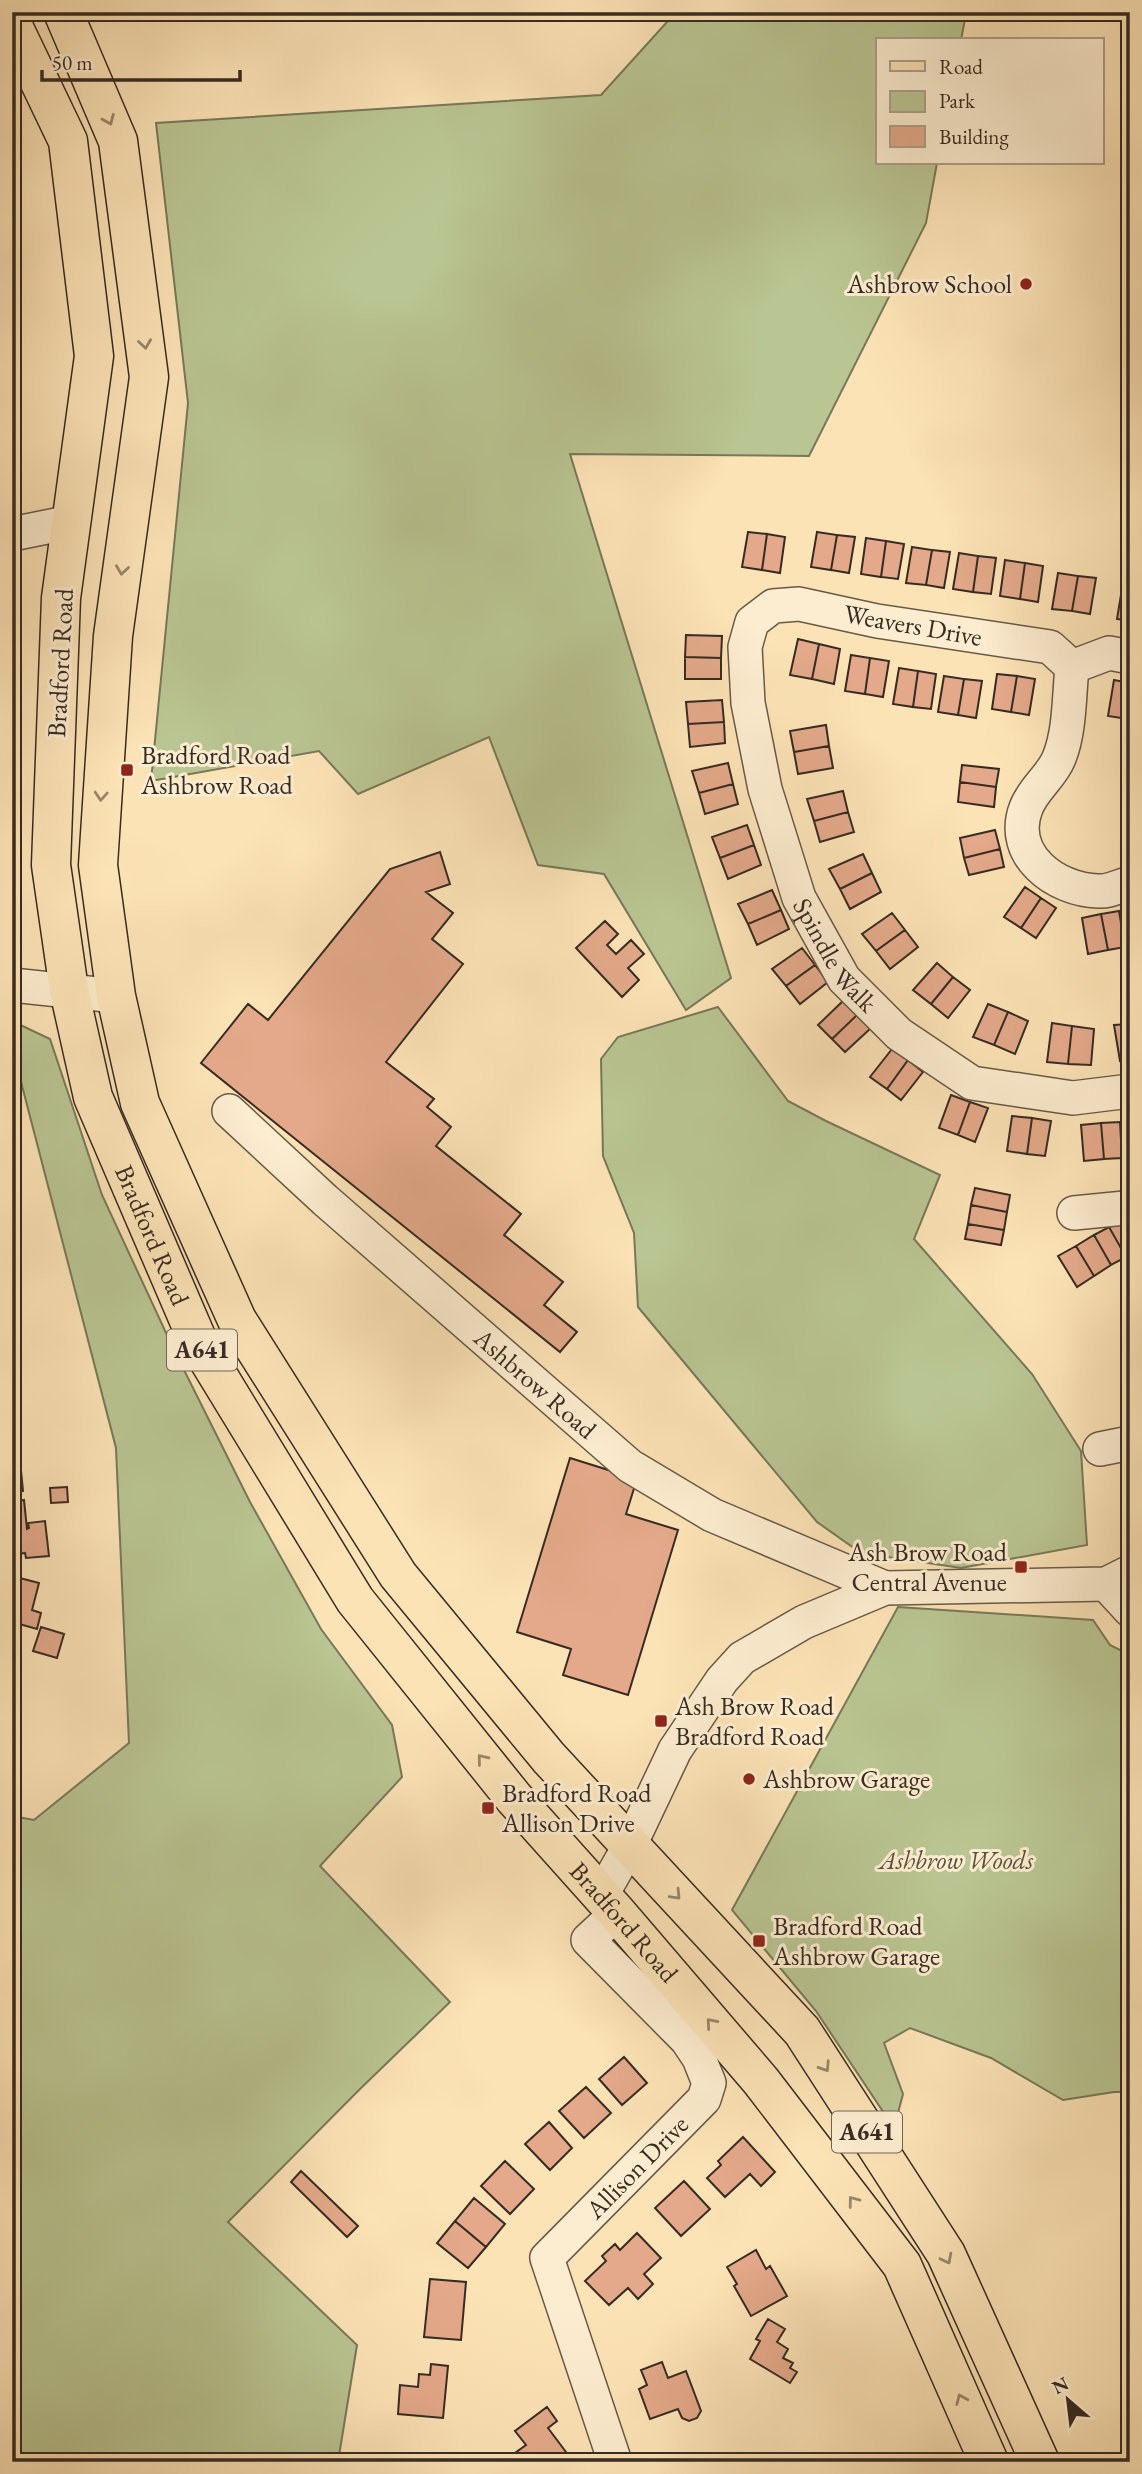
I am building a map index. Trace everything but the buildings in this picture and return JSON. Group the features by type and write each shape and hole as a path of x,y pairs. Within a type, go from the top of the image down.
{"main road":[{"name":"Bradford Road","path":"64,12 117,141 149,377 113,636 98,865 116,996 140,1103 237,1320 398,1575 549,1758 630,1845"},
{"name":"Bradford Road","path":"12,24 68,141 94,356 61,598 51,865 69,990 93,1097 200,1346 355,1600 514,1798 761,2081 902,2265 989,2462"},
{"path":"51,865 98,865"},
{"name":"A641","path":"630,1845 802,2031 946,2254 1040,2462"}],"street":[{"path":"12,534 71,522"},
{"name":"Weavers Drive","path":"752,622 773,606 799,604 877,621 1051,647 1072,667"},
{"name":"Spindle Walk","path":"752,622 745,647 748,703 765,789 799,898 844,979 899,1034 972,1083 1073,1098 1130,1091"},
{"path":"1130,657 1110,653 1072,667 1066,726 1059,759 1026,808 1024,842 1040,868 1056,881 1069,887 1101,892 1130,883"},
{"path":"12,985 116,996"},
{"name":"Ashbrow Road","path":"229,1111 325,1200 629,1466 712,1515 885,1588"},
{"path":"1074,1213 1125,1208 1130,1205"},
{"path":"1118,1578 1130,1610"},
{"name":"Ashbrow Road","path":"609,1905 630,1845 675,1750 722,1680 742,1658 804,1622 885,1588 1118,1578"},
{"path":"609,1905 588,1940 687,2040 699,2058 709,2084 733,2078 761,2081"},
{"name":"Allison Drive","path":"615,2462 547,2258 704,2099 709,2084"}],"green space":[{"path":"676,12 940,12 965,19 961,38 876,38 876,164 937,164 926,223 809,456 570,454 731,978 686,1010 604,874 538,865 489,737 358,794 319,751 151,781 188,403 156,123 601,95"},
{"path":"718,1007 788,1101 940,1175 914,1239 1032,1374 1081,1451 1087,1545 961,1568 861,1553 817,1522 638,1307 634,1233 603,1156 601,1059 618,1037"},
{"path":"12,1021 50,1039 102,1195 174,1350 250,1502 321,1629 392,1725 402,1777 320,1866 450,2002 228,2222 357,2345 338,2462 12,2462 12,1816 34,1820 129,1743 116,1448 12,1047"},
{"name":"Ashbrow Woods","path":"898,1607 1093,1620 1110,1645 1130,1655 1130,2092 1063,2100 991,2058 910,2028 884,2043 903,2094 894,2128 816,2011 732,1910"}],"place":[{"name":"Ashbrow School","path":"1026,284"},
{"name":"Bradford Road Ashbrow Road","path":"127,770"},
{"name":"Ash Brow Road Central Avenue","path":"1021,1567"},
{"name":"Ash Brow Road Bradford Road","path":"661,1721"},
{"name":"Ashbrow Garage","path":"749,1779"},
{"name":"Bradford Road Allison Drive","path":"488,1808"},
{"name":"Bradford Road Ashbrow Garage","path":"759,1941"}]}
